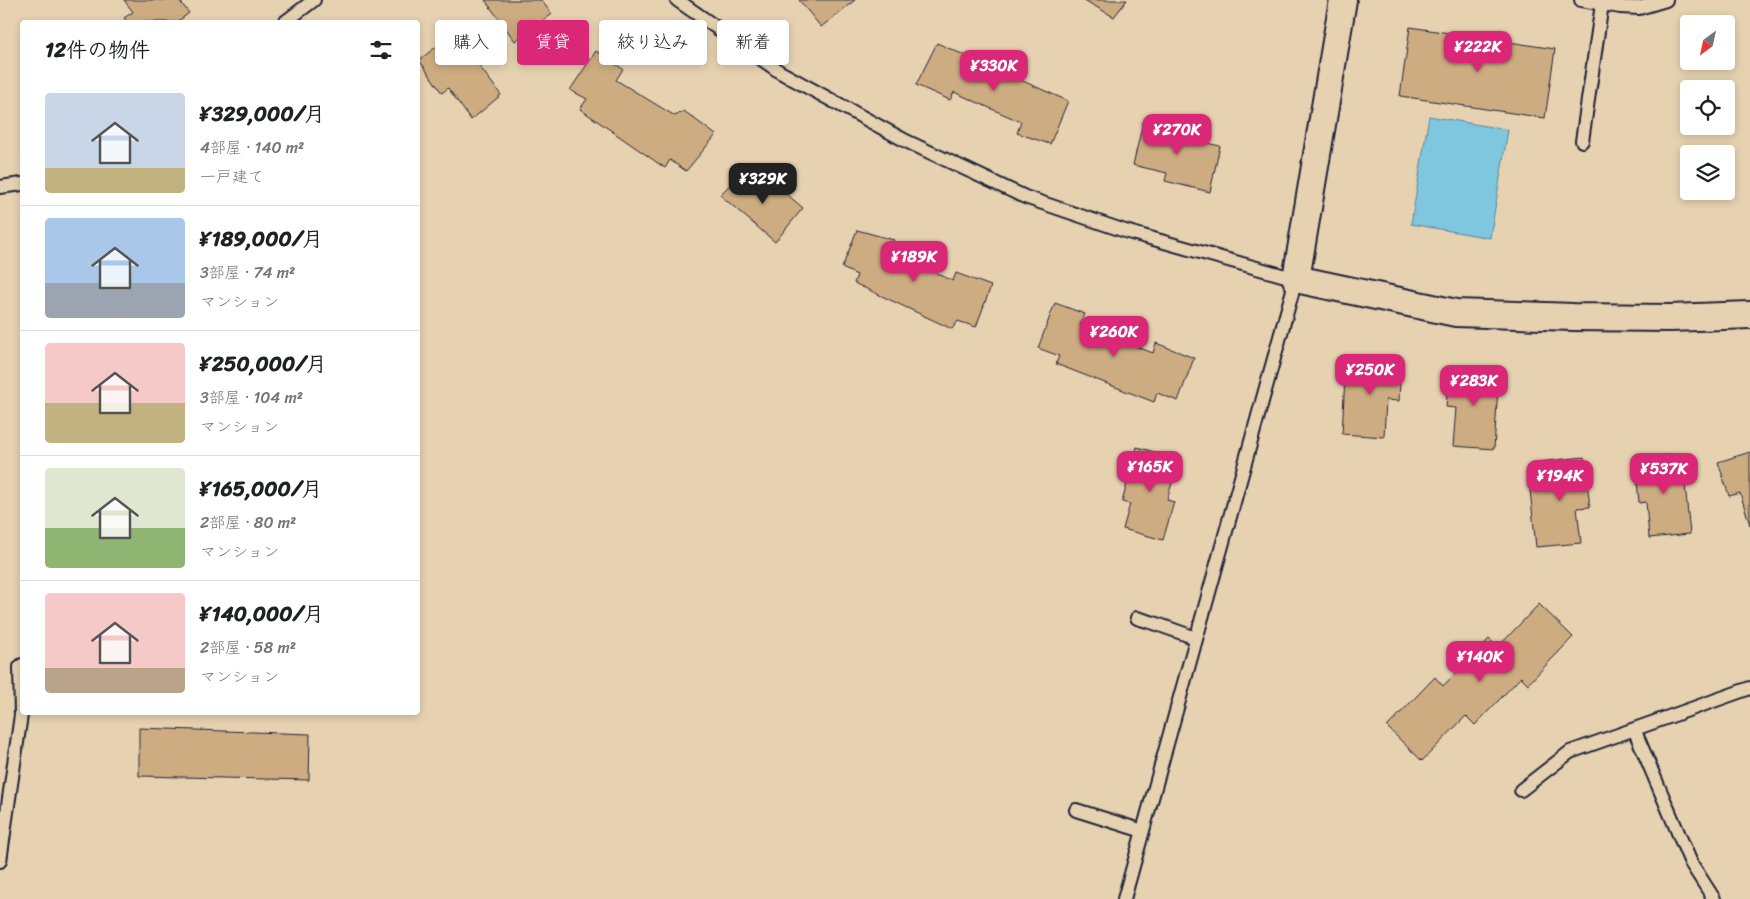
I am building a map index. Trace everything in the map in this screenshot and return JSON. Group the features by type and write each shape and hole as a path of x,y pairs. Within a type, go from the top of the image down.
{"street":[{"path":"1343,0 1296,279 1456,313 1670,318 1750,315"}],"lane":[{"path":"288,20 314,0"},
{"path":"677,0 780,72 906,141 1025,196 1125,231 1296,279 1124,899"},
{"path":"1581,0 1638,8 1666,0"},
{"path":"1582,141 1602,4"},
{"path":"0,186 20,184"},
{"path":"1137,618 1196,638"},
{"path":"1521,790 1570,752 1750,688"},
{"path":"0,861 22,715"},
{"path":"1634,729 1691,864 1714,899"},
{"path":"1076,810 1143,831"}],"water":[{"path":"1429,116 1508,130 1490,238 1411,224"}],"building":[{"path":"124,0 179,0 189,13 180,20 126,20 124,18 133,12"},
{"path":"485,0 541,0 552,14 544,20 517,20 517,40 515,41 507,30 507,20 500,20"},
{"path":"799,0 855,0 821,27"},
{"path":"1084,0 1127,0 1114,17"},
{"path":"1410,27 1555,49 1545,118 1400,96"},
{"path":"937,43 1068,101 1050,144 1017,133 1021,122 954,92 950,100 916,85"},
{"path":"435,48 435,65 478,65 501,95 471,120 448,88 442,93 420,59"},
{"path":"596,51 599,53 599,65 617,65 623,69 616,80 675,116 684,111 716,135 686,171 670,160 665,168 580,109 587,99 570,90 587,65 589,65 589,62"},
{"path":"1143,122 1199,135 1198,141 1220,146 1210,192 1165,181 1167,173 1133,165"},
{"path":"740,174 759,186 768,178 803,208 775,242 720,195"},
{"path":"857,230 894,240 888,250 953,281 956,273 991,286 976,327 958,321 952,329 854,283 857,275 842,268"},
{"path":"1055,303 1085,314 1080,325 1153,353 1156,343 1194,358 1178,401 1157,393 1154,402 1056,364 1059,356 1038,348"},
{"path":"1357,358 1401,361 1399,401 1386,400 1384,437 1342,434 1345,376 1356,377"},
{"path":"1449,369 1499,372 1494,449 1453,446 1456,408 1446,407"},
{"path":"1137,447 1179,459 1167,500 1174,502 1163,540 1123,529 1130,504 1122,502"},
{"path":"1750,452 1750,525 1740,493 1729,496 1718,462"},
{"path":"1682,454 1690,534 1649,538 1646,502 1639,503 1635,458"},
{"path":"1584,457 1590,507 1577,508 1581,543 1536,547 1530,490 1541,489 1538,462"},
{"path":"1539,604 1573,637 1528,684 1521,677 1475,725 1466,716 1422,761 1387,727 1435,677 1443,686 1489,639 1498,647"},
{"path":"139,728 310,734 309,780 139,776"}]}
